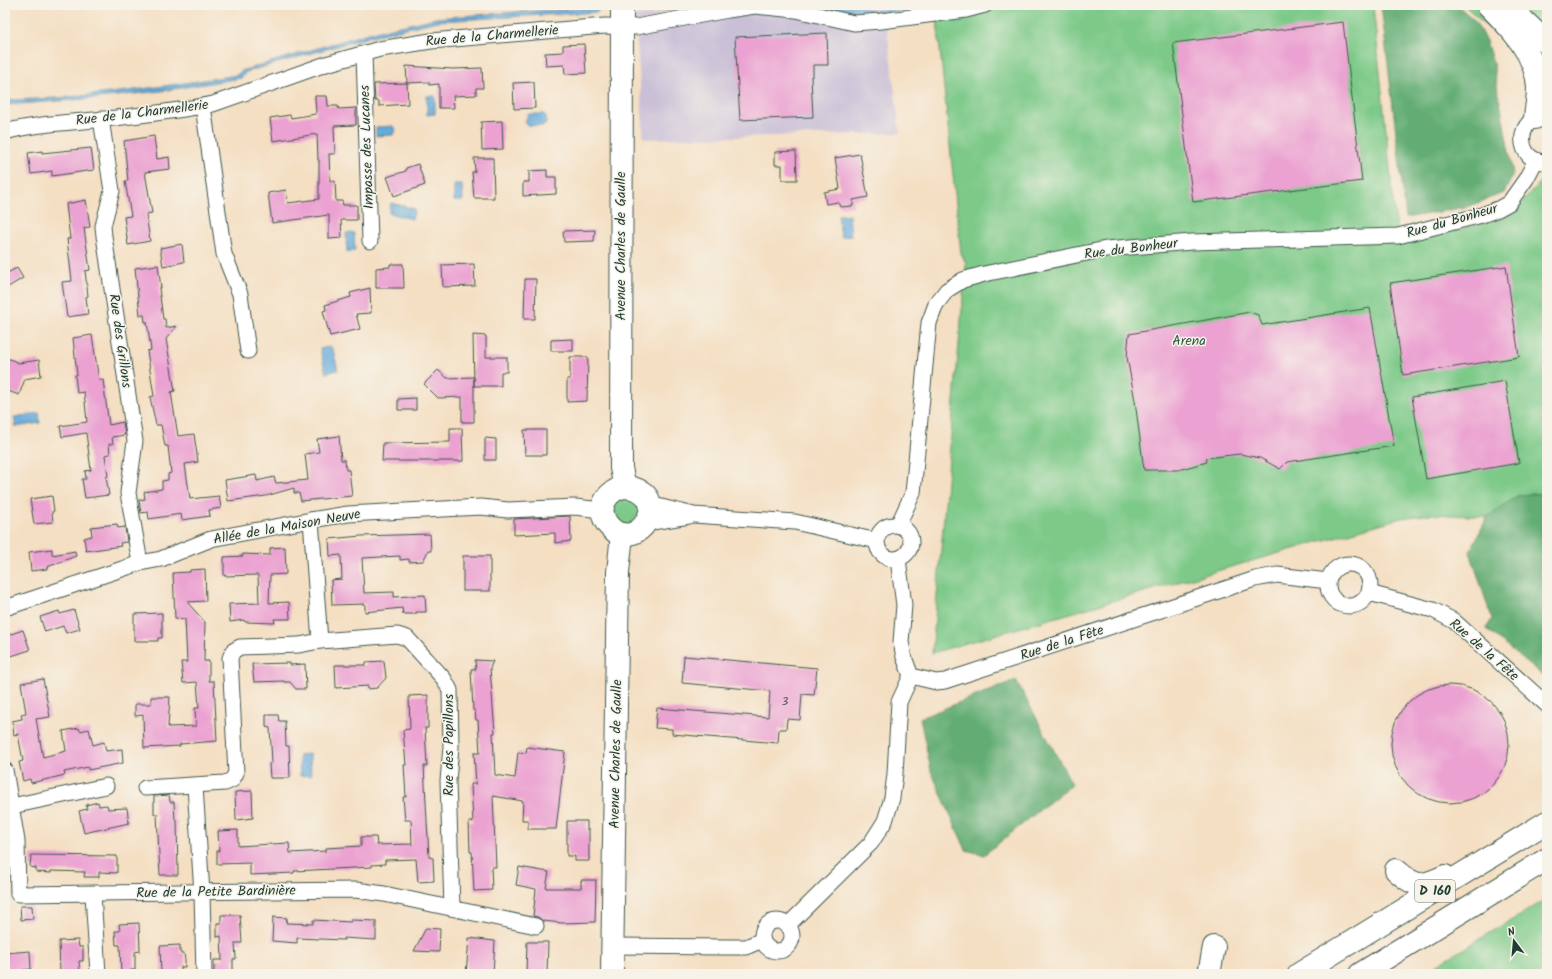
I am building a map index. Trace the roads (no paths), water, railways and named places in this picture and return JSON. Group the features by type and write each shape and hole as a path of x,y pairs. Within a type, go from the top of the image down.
{"main road":[{"name":"Avenue Charles de Gaulle","path":"622,5 621,460 625,486"},
{"path":"1488,5 1504,20 1515,34 1525,48 1532,62 1538,87 1541,117"},
{"path":"1507,5 1547,43"},
{"path":"625,486 633,487 646,496 648,513 638,531 630,534 616,532 606,522 602,510 607,496 612,491 625,486"},
{"name":"Avenue Charles de Gaulle","path":"612,974 618,601 622,534"},
{"name":"D 160","path":"1299,974 1547,822"},
{"path":"1396,870 1408,881 1419,885 1431,882 1494,854"},
{"name":"D 160","path":"1360,974 1547,859"},
{"path":"1208,974 1214,947"}],"street":[{"name":"Rue de la Charmellerie","path":"5,132 32,126 152,114 202,106 220,102 326,64 380,49 431,41 605,26 636,27 755,6 796,10 854,23 966,10 985,5"},
{"name":"Impasse des Lucanes","path":"364,54 370,241"},
{"path":"202,106 224,254 240,294 248,350"},
{"path":"1541,117 1529,123 1522,136 1522,144 1530,156 1542,161"},
{"name":"Rue des Grillons","path":"101,119 112,191 104,226 104,236 135,442 128,493 140,563"},
{"name":"Rue du Bonheur","path":"898,526 913,492 929,323 936,304 947,290 963,280 984,274 1106,249 1192,242 1398,236 1482,215 1498,209 1509,203 1542,161"},
{"name":"Allée de la Maison Neuve","path":"5,608 140,563 161,558 211,539 311,520 348,514 481,507 508,510 575,507 602,510"},
{"path":"648,513 795,522 877,541"},
{"path":"311,520 320,641"},
{"path":"898,526 907,531 911,541 909,552 905,556 898,559 889,559 884,556 877,547 878,535 886,527 898,526"},
{"path":"788,925 870,843 885,821 892,798 896,774 899,702 911,676 904,657 901,642 904,605 898,559"},
{"path":"1342,565 1356,565 1367,573 1370,580 1369,593 1365,599 1353,606 1340,604 1334,600 1330,594 1328,581 1335,569 1342,565"},
{"name":"Rue de la Fête","path":"911,676 936,682 945,682 1255,579 1277,576 1328,581"},
{"name":"Rue de la Fête","path":"1369,593 1433,610 1454,621 1547,705"},
{"name":"Rue des Papillons","path":"195,786 225,783 232,780 236,773 230,658 233,651 240,647 299,644 397,635 407,638 444,679 450,690 451,748 448,781 452,908"},
{"name":"Rue de la Petite Bardinière","path":"5,770 18,841 18,894 202,893 340,889 356,890 452,908 536,926"},
{"path":"12,806 106,786"},
{"path":"145,788 195,786 202,893 204,974"},
{"path":"93,894 98,974"},
{"path":"779,920 788,925 791,929 793,939 791,944 783,950 773,951 768,948 762,940 763,930 770,922 779,920"},
{"path":"612,946 726,948 746,947 762,940"}],"water":[{"path":"711,5 661,11 637,12 637,8"},
{"path":"805,5 858,6 873,11 923,5 937,5 874,16 855,10 828,9"},
{"path":"598,8 598,12 438,21 372,36 246,72 241,78 161,91 98,98 5,105 6,100 93,95 237,75 241,71 365,34 436,18"},
{"path":"427,96 435,96 435,114 427,115"},
{"path":"528,114 544,114 546,116 546,124 544,126 527,125 525,122"},
{"path":"393,126 396,131 393,135 376,136 376,127"},
{"path":"454,184 462,184 463,201 454,201"},
{"path":"391,203 415,209 412,219 389,213"},
{"path":"838,215 849,215 851,236 841,237"},
{"path":"346,233 354,233 355,251 347,252"},
{"path":"331,347 333,350 338,370 326,373 320,349"},
{"path":"39,413 40,423 16,427 14,417"},
{"path":"310,754 311,775 300,776 299,755"}],"park label":[{"name":"Arena","path":"1189,341"}]}
